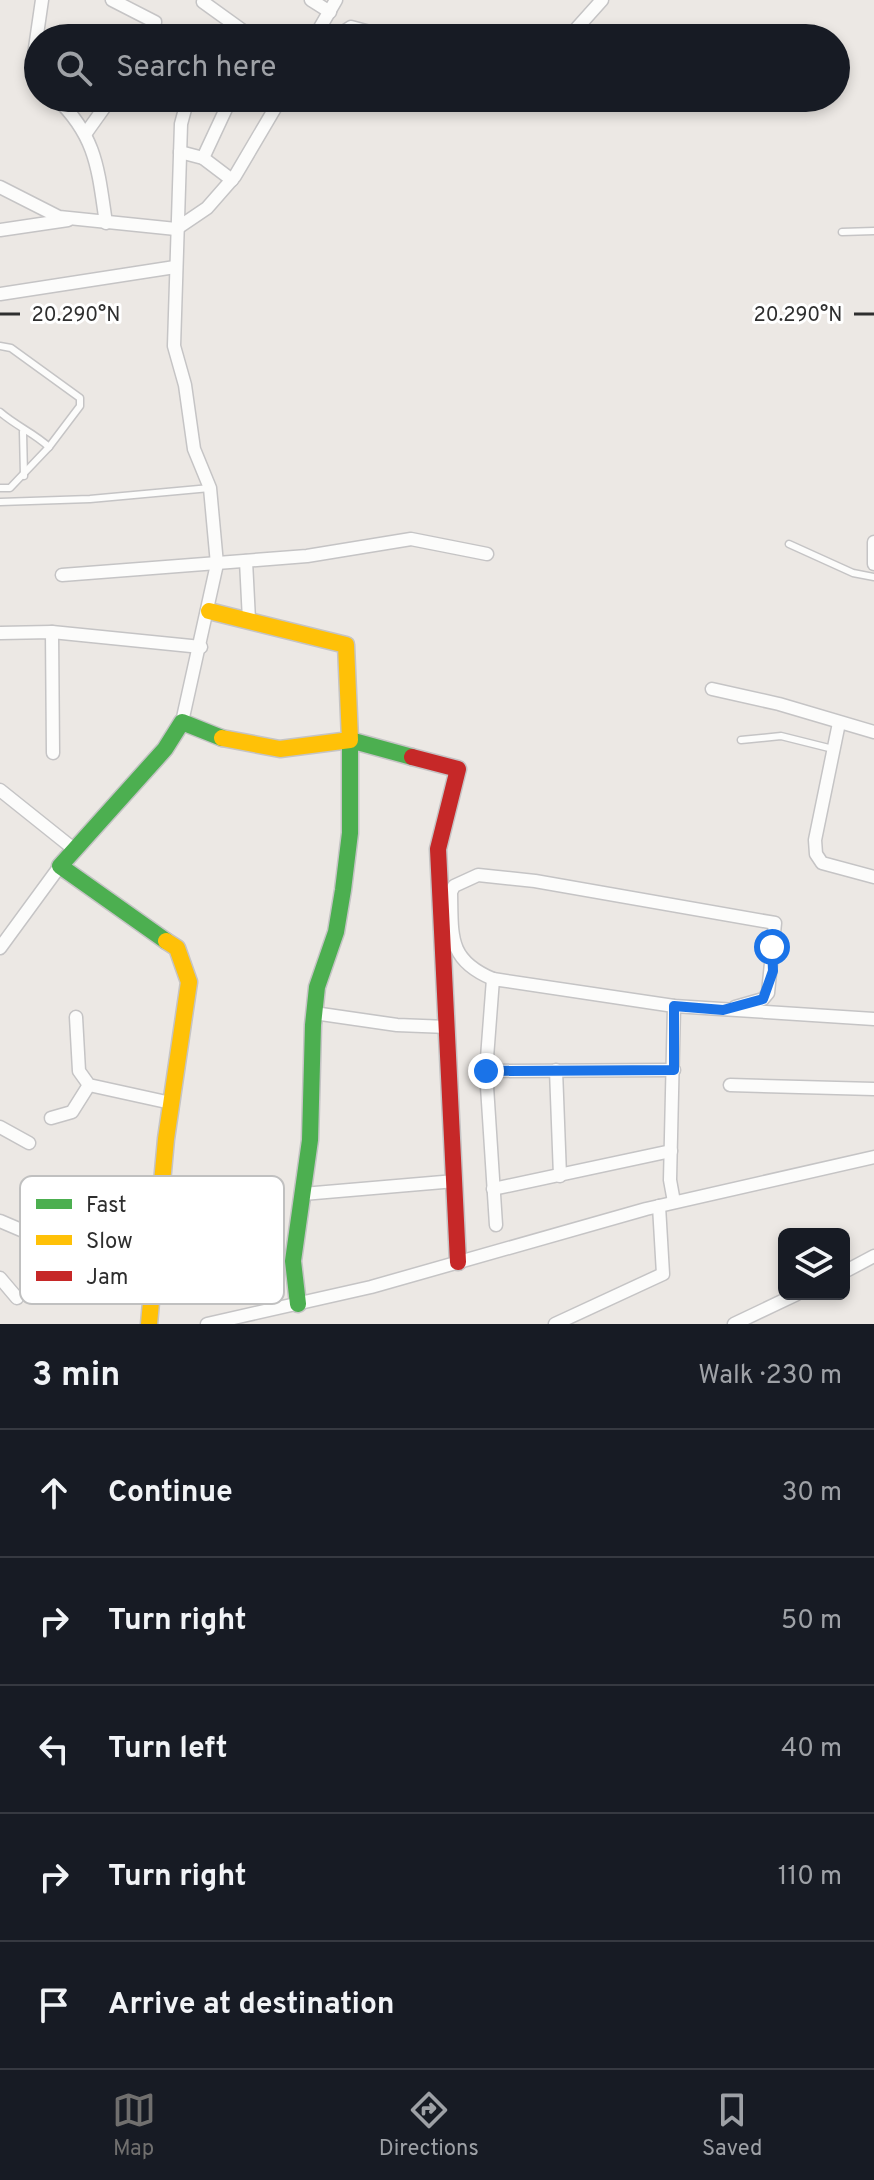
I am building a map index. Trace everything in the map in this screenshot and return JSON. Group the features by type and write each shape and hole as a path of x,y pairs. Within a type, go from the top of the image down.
{"street":[{"path":"39,24 42,0"},
{"path":"112,0 132,5 155,24"},
{"path":"311,0 333,6 322,24"},
{"path":"581,24 602,0"},
{"path":"203,2 234,24"},
{"path":"68,112 86,133 96,155 106,223"},
{"path":"86,133 101,112"},
{"path":"0,948 60,866 165,749 182,722 201,647 217,564 210,488 194,449 185,385 174,346 176,229 180,152 186,112"},
{"path":"203,158 224,112"},
{"path":"0,187 47,212 72,219 176,229 201,213 232,180 273,112"},
{"path":"180,152 203,158 232,180"},
{"path":"0,230 72,219"},
{"path":"0,294 175,267"},
{"path":"62,575 307,556 411,539 487,554"},
{"path":"874,542 874,564"},
{"path":"246,561 249,620"},
{"path":"209,611 346,645 350,740 348,847 336,932 317,987 314,1013 309,1071 310,1140 293,1261 298,1304"},
{"path":"0,633 52,632 201,647"},
{"path":"52,632 53,753"},
{"path":"712,689 779,704 874,732"},
{"path":"182,722 198,731 290,749 350,740 458,769 438,849 458,1262"},
{"path":"839,723 816,854 822,863 874,877"},
{"path":"0,790 75,850"},
{"path":"60,866 177,948 189,982 164,1176"},
{"path":"723,1010 763,999 768,993 773,971 775,923 558,884 478,875 454,886 451,892 454,942 471,969 493,979 674,1006 723,1010 874,1019"},
{"path":"493,979 486,1071 496,1225"},
{"path":"674,1006 670,1180 674,1202"},
{"path":"314,1013 397,1025 448,1027"},
{"path":"76,1017 79,1071 89,1085 171,1103"},
{"path":"556,1070 560,1176"},
{"path":"486,1071 674,1070"},
{"path":"51,1118 72,1112 89,1085"},
{"path":"730,1085 874,1089"},
{"path":"0,1127 29,1143"},
{"path":"493,1189 671,1151"},
{"path":"207,1324 298,1304 674,1202 873,1155"},
{"path":"303,1194 455,1181"},
{"path":"555,1324 663,1274 659,1206"},
{"path":"0,1221 20,1230"},
{"path":"850,1269 874,1256"},
{"path":"0,1278 17,1298"},
{"path":"734,1324 784,1300"},
{"path":"149,1324 151,1304"}],"lane":[{"path":"842,232 874,231"},
{"path":"0,346 11,348 80,398 80,406 24,476 10,488 0,488"},
{"path":"0,412 23,432 37,436 49,447"},
{"path":"23,432 24,476"},
{"path":"0,502 90,499 210,488"},
{"path":"789,544 853,573 874,577"},
{"path":"741,740 781,736 833,749"}],"traffic: fast":[{"path":"166,941 60,866 165,749 182,722 222,738"},
{"path":"298,1304 293,1261 310,1140 313,1025 317,987 336,932 343,890 350,833 350,740 412,757"}],"traffic: slow":[{"path":"209,611 346,645 350,740 280,749 222,738"},
{"path":"163,1176 189,982 177,948 166,941"},
{"path":"149,1324 151,1304"}],"traffic: jam":[{"path":"412,757 458,769 438,849 458,1262"}],"route":[{"path":"486,1071 674,1070 674,1006 723,1010 763,999 768,993 773,971 772,947"}]}
